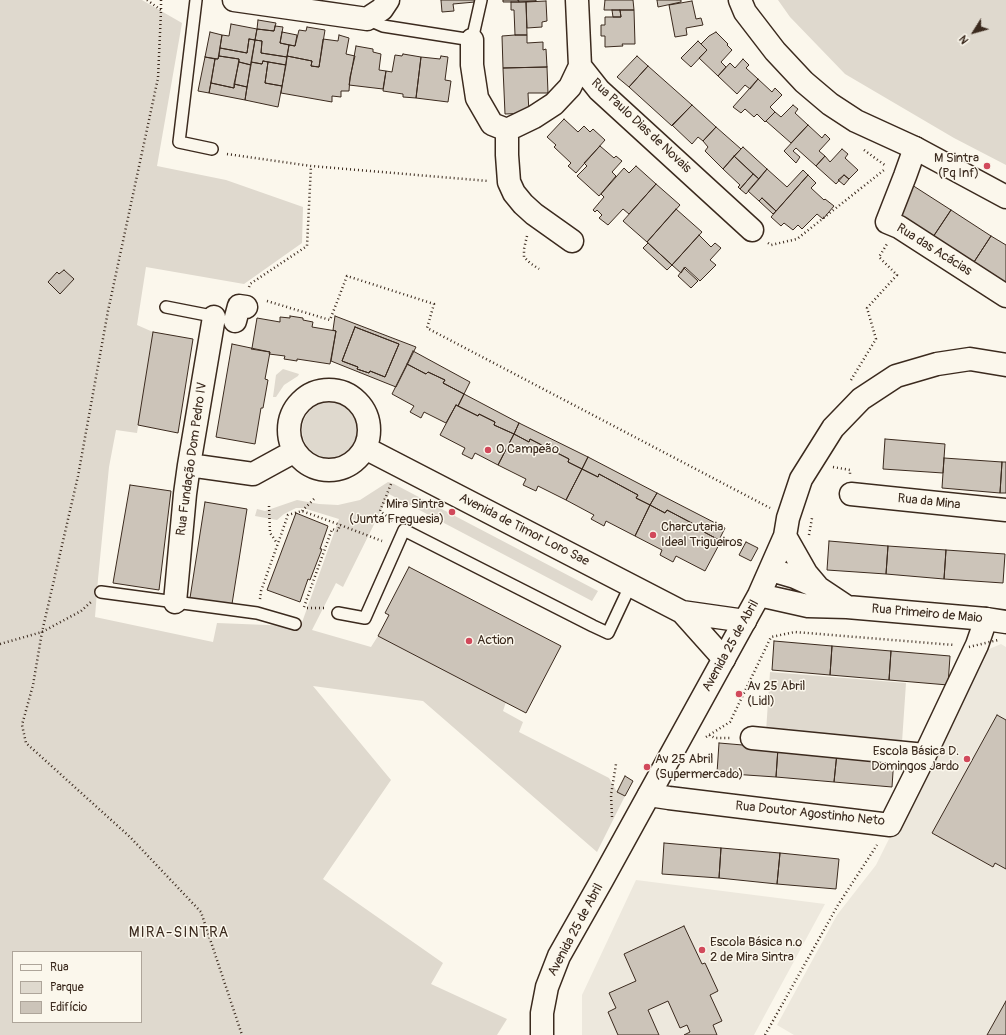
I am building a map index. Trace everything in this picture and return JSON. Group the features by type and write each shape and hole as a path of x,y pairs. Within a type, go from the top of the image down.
{"street":[{"path":"234,0 367,19 382,9 388,0"},
{"path":"472,40 472,65 477,98 492,124 507,130 534,118 554,104 570,87 580,66 576,0"},
{"path":"740,0 745,12 774,51 804,82 830,104 856,122 915,148 1006,197"},
{"name":"Rua Paulo Dias de Novais","path":"580,66 599,90 752,230"},
{"path":"507,130 509,182 514,193 534,214 572,241"},
{"name":"Rua das Acácias","path":"915,148 887,222 899,227 1006,296"},
{"name":"Rua Fundação Dom Pedro IV","path":"175,602 185,494 214,317"},
{"name":"Avenida 25 de Abril","path":"542,1035 542,1013 547,987 559,956 649,795 696,731 724,659 771,570 787,527 801,479 833,428 861,399 896,376 937,364 970,359 1006,365"},
{"path":"320,391 335,391 349,396 360,406 367,419 369,434 364,448 357,458 348,466 336,470 324,470 312,466 302,460 294,451 289,436 290,422 296,408 306,397 320,391"},
{"name":"Avenida de Timor Loro Sae","path":"364,448 682,612 724,659"},
{"path":"189,465 253,474 294,451"},
{"name":"Rua da Mina","path":"851,494 1006,510"},
{"path":"787,527 806,573 818,587"},
{"name":"Rua Primeiro de Maio","path":"771,570 795,577 818,587 847,607"},
{"name":"Rua Primeiro de Maio","path":"759,595 808,606 847,607 1000,624"},
{"name":"Avenida de Timor Loro Sae","path":"682,612 745,621"},
{"name":"Rua Doutor Agostinho Neto","path":"649,795 890,825 925,755 969,646 1000,624"},
{"path":"752,738 925,755"}],"lane":[{"path":"196,0 179,142 212,149"},
{"path":"367,19 383,26 472,40 481,0"},
{"path":"166,307 214,317 241,314"},
{"path":"338,613 365,618 404,530 608,633 630,584"},
{"path":"102,592 257,613 295,624"}],"path":[{"path":"147,0 161,11"},
{"path":"161,0 158,78 108,311 78,476 42,632 33,685 22,725 26,743 130,837 202,912 242,1035"},
{"path":"212,149 231,155 311,166 479,181 509,182"},
{"path":"752,230 771,245 797,239 888,168 873,156"},
{"path":"241,314 250,284 307,246 311,166"},
{"path":"534,214 524,249 524,257 539,269"},
{"path":"861,399 849,382 876,338 867,308 897,275 879,257 899,227"},
{"path":"241,314 258,305 259,298 330,320 347,276 434,304 427,328 744,494 787,527"},
{"path":"837,468 844,469"},
{"path":"393,479 380,511 404,530"},
{"path":"257,613 261,591 288,515 302,511 314,499"},
{"path":"269,506 270,533 278,544"},
{"path":"302,511 396,546"},
{"path":"809,536 813,515"},
{"path":"304,607 332,529 338,531 340,524"},
{"path":"0,644 42,632 81,611 102,592"},
{"path":"696,731 709,735 730,722 771,637 795,632 969,646 1000,624"},
{"path":"844,636 846,630"},
{"path":"696,731 714,738 752,738"},
{"path":"612,817 611,795 616,764"},
{"path":"765,1035 838,905 890,825"}],"shaded area":[{"name":"Escola Básica D. Domingos Jardo","path":"1001,644 1006,647 1006,1035 794,1035 777,1025 837,915 876,865 982,652"},
{"name":"Escola Básica n.º 2 de Mira Sintra","path":"636,880 825,904 754,1035 582,1035 582,995"}],"green space":[{"path":"0,0 142,0 182,23 157,166 226,180 303,207 302,243 244,284 146,267 137,325 153,332 137,433 116,430 109,467 95,617 213,642 217,623 292,626 300,628 339,519 303,508 296,508 284,514 277,520 255,516 257,509 265,511 297,500 319,504 338,505 360,500 388,482 598,591 592,601 389,494 343,587 336,583 312,630 371,647 378,636 506,702 503,711 523,722 519,732 609,778 617,792 625,796 597,852 423,701 313,686 391,780 323,879 443,963 431,984 507,1019 497,1035 0,1035"},
{"path":"778,0 1006,0 1006,165 954,138 845,74 790,17"},
{"path":"283,369 299,374 284,385 276,397 273,397 276,375"},
{"path":"324,402 336,402 346,406 354,414 358,424 358,436 354,446 346,454 336,458 324,458 314,454 306,446 302,436 302,424 306,414 314,406"},
{"path":"770,672 906,683 902,742 766,732"}],"building":[{"path":"441,0 475,0 475,2 453,4 454,11 442,12"},
{"path":"503,0 518,0 519,2 503,2"},
{"path":"518,0 536,0 536,1 519,2"},
{"path":"605,0 633,0 634,10 604,10"},
{"path":"657,0 681,0 681,2 658,7"},
{"path":"546,1 547,21 542,22 542,27 527,28 526,2"},
{"path":"692,1 696,19 701,18 703,25 686,28 687,35 675,37 669,5"},
{"path":"511,2 526,2 527,35 515,35 514,10 511,10"},
{"path":"612,10 620,10 621,17 613,17"},
{"path":"620,10 634,10 635,44 622,44 623,46 605,47 605,36 601,36 601,25 605,25 605,17 621,17"},
{"path":"258,20 276,23 274,31 257,29"},
{"path":"231,24 257,29 255,40 249,39 247,53 220,48 222,35 229,36"},
{"path":"275,26 283,27 280,43 289,45 287,57 261,53 262,41 255,40 257,29 274,31"},
{"path":"307,27 325,30 319,67 311,66 312,61 287,56 289,45 295,46 299,30 306,31"},
{"path":"210,32 222,35 218,59 205,57"},
{"path":"282,32 297,35 295,46 280,43"},
{"path":"716,32 732,50 721,62 726,67 718,76 699,58 707,50 701,44 709,36"},
{"path":"339,35 349,38 346,54 355,56 350,77 349,91 341,91 341,97 332,96 332,102 281,93 287,56 312,61 311,66 319,67 323,39 338,41"},
{"path":"527,35 527,43 543,42 543,50 546,49 547,67 503,68 502,36"},
{"path":"249,39 255,40 251,65 239,62 239,59 219,56 220,48 247,53"},
{"path":"255,40 262,41 261,53 287,57 286,65 263,61 262,64 251,62"},
{"path":"698,41 707,50 691,67 681,58"},
{"path":"356,46 373,49 373,52 381,54 379,70 386,71 383,89 349,85"},
{"path":"403,54 421,57 416,98 403,97 403,94 383,91 386,71 392,72 395,55 402,56"},
{"path":"219,56 239,59 234,88 211,83 215,59 218,59"},
{"path":"441,56 448,57 445,80 451,81 448,102 416,98 421,57 440,59"},
{"path":"637,56 648,66 629,87 617,77"},
{"path":"205,57 215,59 209,93 198,91"},
{"path":"743,59 749,65 746,68 758,79 750,89 745,85 737,94 718,76 730,63 735,68"},
{"path":"263,61 268,62 265,83 282,86 278,107 245,100 251,62 262,64"},
{"path":"239,62 251,65 247,87 234,84"},
{"path":"268,62 286,65 282,86 265,83"},
{"path":"648,66 692,105 672,126 629,87"},
{"path":"547,67 548,93 528,93 529,113 505,114 503,68"},
{"path":"758,79 772,92 775,88 782,95 770,107 775,112 765,122 757,114 754,117 745,109 741,113 733,107"},
{"path":"211,83 234,88 234,84 247,87 245,100 209,93"},
{"path":"692,105 716,127 703,141 698,137 692,144 672,125"},
{"path":"793,105 798,109 795,113 808,125 791,143 766,121 775,112 781,117"},
{"path":"564,119 578,132 584,126 590,132 593,129 605,140 576,173 568,166 571,163 554,147 556,145 547,137"},
{"path":"808,125 822,138 825,134 830,139 819,151 825,156 816,166 796,148 793,151 800,157 796,163 784,151"},
{"path":"716,127 741,149 723,169 705,151 708,147 703,141"},
{"path":"600,146 614,158 616,156 622,161 612,172 616,176 599,196 577,176 587,166 584,163"},
{"path":"743,147 767,169 759,179 734,156"},
{"path":"842,149 848,154 845,158 858,170 849,179 844,175 836,184 816,166 825,156 830,162"},
{"path":"734,156 753,174 740,189 738,187 740,185 723,169"},
{"path":"636,166 656,184 629,214 623,209 608,225 599,218 602,215 597,210 595,212 593,210 604,197 601,194 624,168 629,173"},
{"path":"767,169 787,187 803,170 808,175 776,211 762,198 759,201 748,191"},
{"path":"753,174 759,179 746,194 740,189"},
{"path":"808,175 816,183 811,188 824,200 825,199 834,206 823,219 817,214 802,229 798,225 793,230 784,223 781,226 771,217"},
{"path":"844,175 849,179 844,185 838,180"},
{"path":"656,184 680,205 647,242 623,221"},
{"path":"912,185 951,210 933,237 895,211"},
{"path":"762,198 776,211 773,214 759,201"},
{"path":"676,209 702,232 672,265 647,242"},
{"path":"951,210 991,236 974,262 933,237"},
{"path":"699,235 711,247 715,243 721,248 710,260 716,265 700,281 685,267 681,273 672,265"},
{"path":"991,236 1006,245 1006,284 974,262"},
{"path":"648,243 672,265 667,270 643,248"},
{"path":"684,268 698,281 691,288 678,276"},
{"path":"64,270 74,279 60,294 48,282 57,272 59,274"},
{"path":"290,316 303,318 303,320 313,322 312,327 336,331 330,364 297,359 297,361 284,359 285,356 269,354 270,352 251,349 257,318 280,322 280,317 290,318"},
{"path":"335,316 416,347 396,387 331,361 336,331 333,330","holes":["355,327 399,344 385,377 370,371 369,373 357,369 358,367 342,361"]},
{"path":"355,327 399,344 385,377 370,371 369,373 357,369 358,367 342,361"},
{"path":"153,332 193,339 178,433 138,425"},
{"path":"232,344 270,352 265,379 268,380 263,408 261,408 255,444 216,437"},
{"path":"413,351 470,382 464,394 443,383 445,380 428,372 426,374 407,364"},
{"path":"407,364 426,374 428,372 445,380 443,383 464,394 458,406 456,405 446,423 424,412 421,418 410,412 414,406 392,394"},
{"path":"464,394 519,423 514,434 494,425 495,422 479,414 478,416 458,406"},
{"path":"456,405 478,416 479,414 495,422 494,425 514,434 498,465 475,453 472,459 462,454 465,448 440,435"},
{"path":"519,423 588,457 582,469 568,462 569,459 530,439 529,442 514,434"},
{"path":"514,434 529,442 530,439 569,459 568,462 582,469 566,500 538,486 536,491 523,485 526,479 498,465"},
{"path":"885,439 945,444 943,473 883,469"},
{"path":"588,457 657,493 650,505 636,498 638,495 599,474 598,477 582,469"},
{"path":"944,458 1002,462 1000,493 942,488"},
{"path":"1002,462 1006,462 1006,493 1000,493"},
{"path":"582,469 598,477 599,474 638,495 636,498 650,505 635,536 606,521 604,526 591,519 594,515 566,500"},
{"path":"130,485 171,491 159,590 113,583"},
{"path":"657,493 725,528 719,540 704,532 705,530 667,510 665,513 650,505"},
{"path":"205,502 247,509 232,604 190,598"},
{"path":"650,505 665,513 667,510 705,530 704,532 721,541 705,571 676,556 673,562 660,555 662,550 635,536"},
{"path":"296,513 328,526 320,549 322,549 310,580 308,579 300,602 267,590"},
{"path":"829,541 888,546 886,574 827,570"},
{"path":"746,542 758,548 751,561 739,555"},
{"path":"888,546 946,550 944,579 886,574"},
{"path":"946,550 1005,554 1003,583 944,579"},
{"name":"Action","path":"409,567 561,646 526,713 378,636 389,615 385,613"},
{"path":"774,641 832,646 830,675 772,670"},
{"path":"832,646 891,651 889,680 830,675"},
{"path":"891,651 950,656 948,685 889,680"},
{"path":"997,715 1006,720 1006,869 995,863 993,867 932,833"},
{"path":"719,743 778,748 776,777 717,773"},
{"path":"778,748 837,753 834,782 776,777"},
{"path":"837,753 894,757 892,787 834,782"},
{"path":"625,776 633,781 625,796 617,792"},
{"path":"664,843 721,848 719,878 662,874"},
{"path":"721,848 780,853 777,884 719,878"},
{"path":"780,853 839,859 836,889 777,884"},
{"path":"684,926 702,964 705,963 718,991 710,995 722,1021 713,1025 717,1035 684,1035 690,1032 687,1025 680,1028 668,1001 648,1010 659,1035 618,1035 608,1012 616,1008 609,993 636,981 624,954"},
{"path":"1006,1001 1006,1035 987,1035"}],"place":[{"name":"M Sintra (Pq Inf)","path":"987,166"},
{"name":"O Campeão","path":"488,450"},
{"name":"Mira Sintra (Junta Freguesia)","path":"452,512"},
{"name":"Charcutaria Ideal Trigueiros","path":"653,535"},
{"name":"Action","path":"469,641"},
{"name":"Av 25 Abril (Lidl)","path":"739,694"},
{"name":"Escola Básica D. Domingos Jardo","path":"967,759"},
{"name":"Av 25 Abril (Supermercado)","path":"647,767"},
{"name":"Escola Básica n.º 2 de Mira Sintra","path":"702,950"}],"district":[{"name":"MIRA-SINTRA","path":"179,933"}]}
